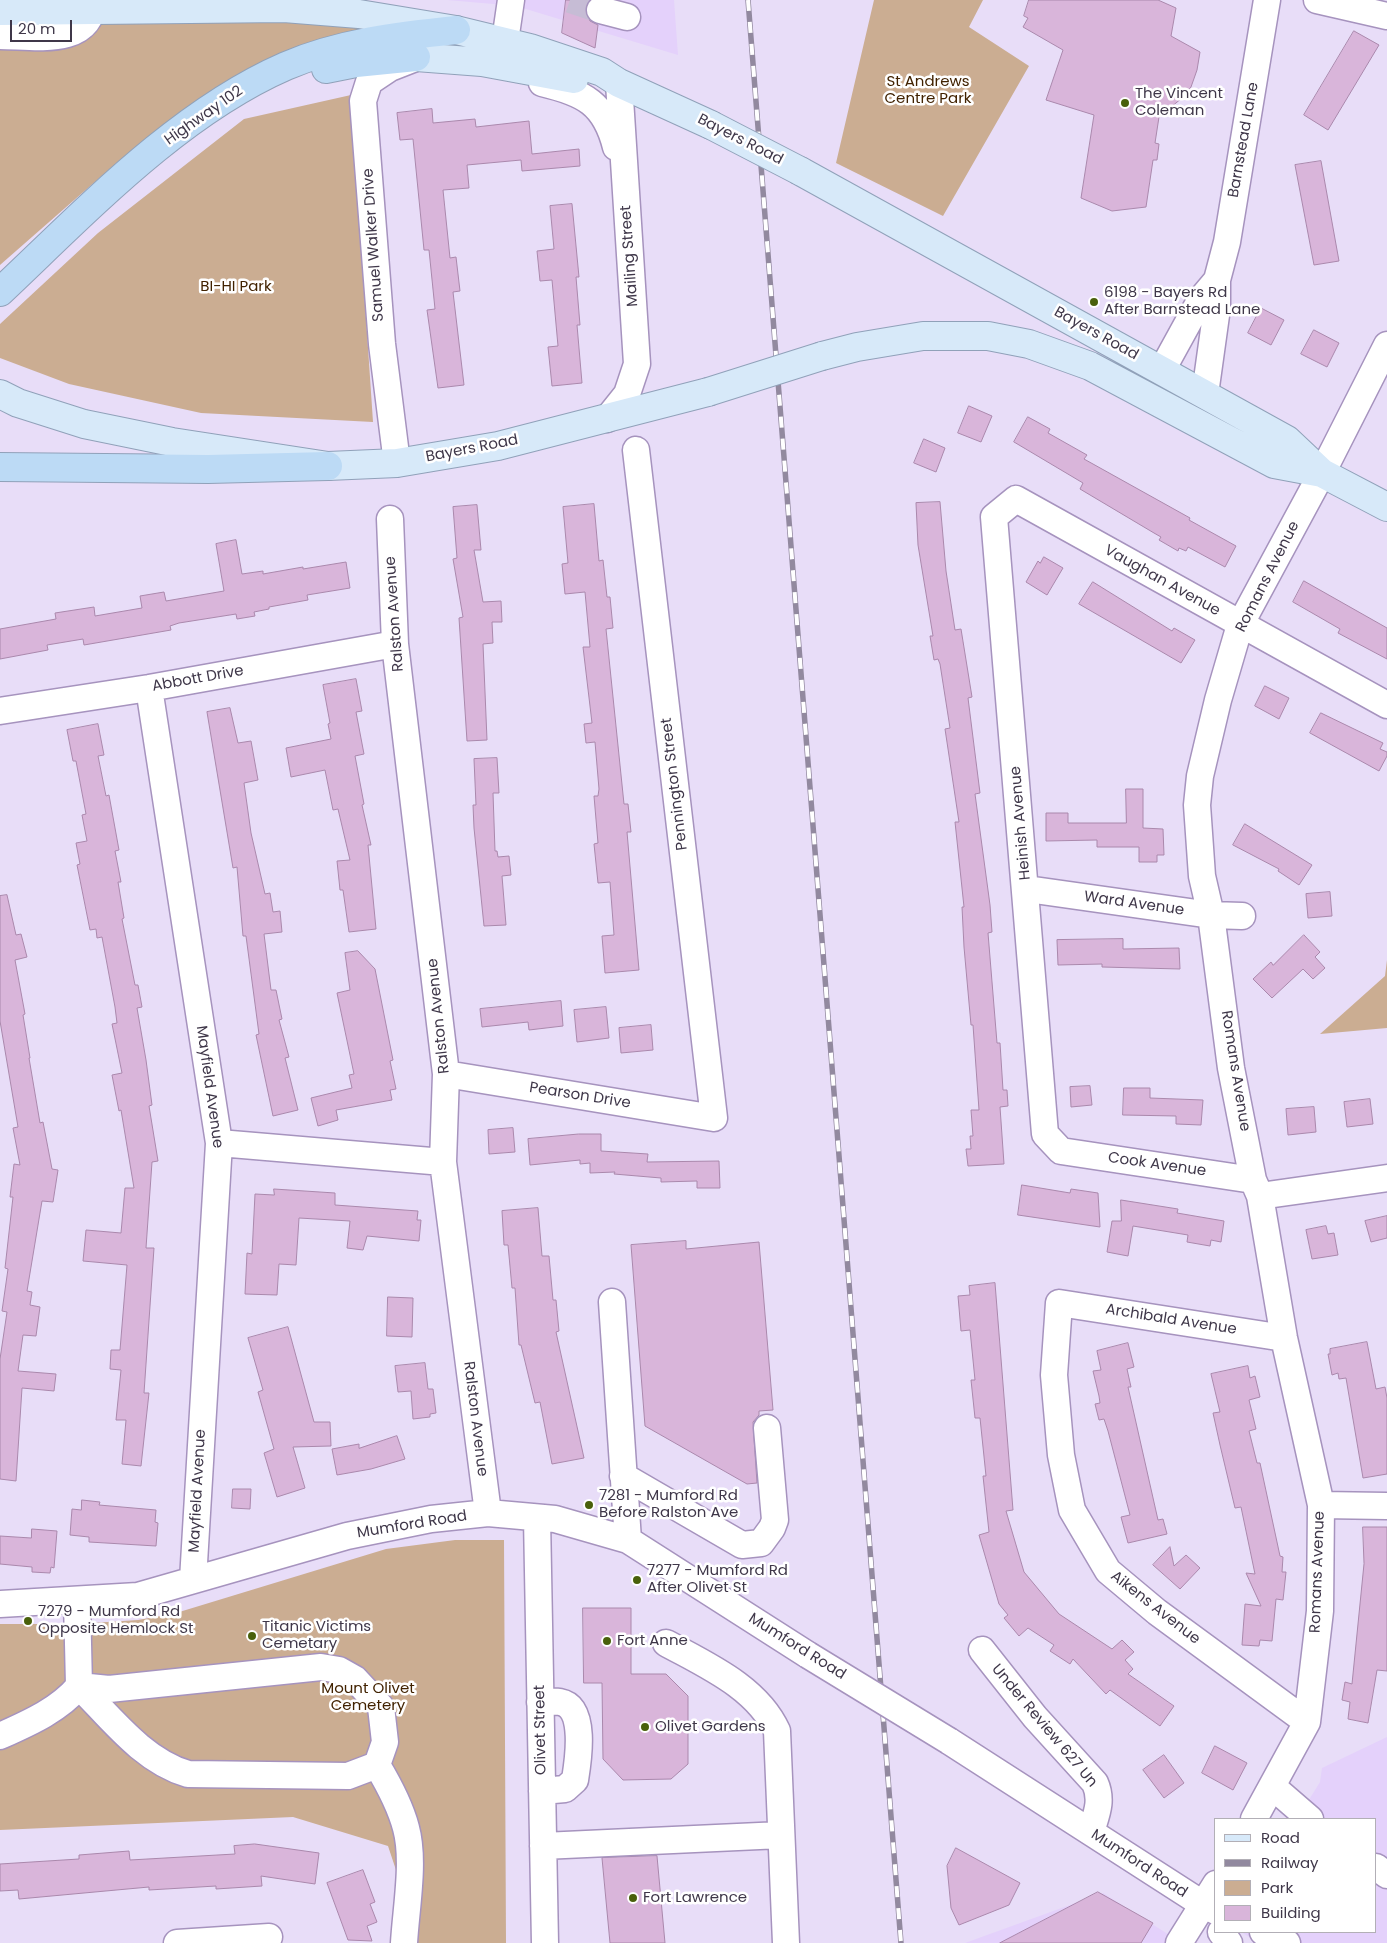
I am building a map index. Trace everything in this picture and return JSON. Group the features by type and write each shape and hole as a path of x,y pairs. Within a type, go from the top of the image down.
{"highway":[{"name":"Highway 102","path":"1,291 143,159 239,90 288,66 376,39 456,30"},
{"path":"194,122 257,90 316,70 356,63 416,57"},
{"path":"0,467 208,469 328,466"}],"main road":[{"name":"Bayers Road","path":"0,11 93,5 308,8 456,30 505,42 602,72 619,83 711,124 800,171 1162,370 1287,440 1322,473 1387,507"},
{"path":"416,57 482,62 600,85 619,83"},
{"name":"Bayers Road","path":"0,394 18,403 84,424 172,442 328,466 397,463 498,446 607,419 708,392 856,347 923,336 988,336 1029,344 1090,366 1274,464 1322,473"}],"street":[{"path":"505,42 511,0"},
{"name":"Barnstead Lane","path":"1205,394 1217,308 1217,280 1227,242 1267,0"},
{"path":"1317,0 1387,16"},
{"path":"0,36 68,35 85,26 93,5"},
{"path":"600,10 627,17"},
{"name":"Samuel Walker Drive","path":"397,463 382,344 363,100 369,82 390,68 416,57"},
{"path":"390,68 418,65 452,68 532,80 570,89 589,99 605,118 613,135 625,185"},
{"name":"Mailing Street","path":"607,419 627,394 637,364 619,83"},
{"name":"Barnstead Lane","path":"1162,370 1201,299 1217,280"},
{"name":"Romans Avenue","path":"1255,1818 1307,1722 1320,1611 1320,1505 1284,1338 1257,1188 1231,1068 1211,915 1202,876 1198,804 1200,776 1218,700 1240,625 1322,473 1387,345"},
{"name":"Pennington Street","path":"636,450 714,1118"},
{"name":"Vaughan Avenue","path":"1016,499 1387,705"},
{"name":"Heinish Avenue","path":"1016,499 994,518 1027,889 1045,1134 1062,1151"},
{"name":"Ralston Avenue","path":"390,519 395,644 446,1074 443,1162 488,1513"},
{"name":"Abbott Drive","path":"0,711 149,688 395,644"},
{"name":"Mayfield Avenue","path":"149,688 219,1143 193,1580"},
{"name":"Ward Avenue","path":"1027,889 1211,915 1242,916"},
{"name":"Pearson Drive","path":"446,1074 714,1118"},
{"path":"219,1143 443,1162"},
{"name":"Cook Avenue","path":"1062,1151 1257,1188 1387,1178"},
{"path":"612,1302 628,1540"},
{"name":"Archibald Avenue","path":"1059,1302 1284,1338"},
{"name":"Aikens Avenue","path":"1059,1302 1054,1375 1061,1455 1072,1510 1108,1571 1157,1612 1307,1722"},
{"path":"623,1476 742,1545 761,1543 772,1528 775,1520 767,1428"},
{"path":"1320,1505 1387,1506"},
{"name":"Mumford Road","path":"0,1604 138,1596 347,1536 431,1519 488,1513 555,1519 628,1540 808,1655 948,1740 1091,1832 1213,1906"},
{"name":"Olivet Street","path":"537,1518 545,1943"},
{"path":"76,1601 79,1686 154,1760 171,1770 188,1774 348,1776 377,1765"},
{"path":"666,1643 729,1679 769,1714 777,1731 786,1943"},
{"name":"Under Review 627 Un","path":"982,1650 1035,1717 1095,1783 1099,1792 1100,1805 1091,1832"},
{"path":"79,1686 109,1689 321,1667 338,1670 355,1679 381,1706 385,1742 377,1765"},
{"path":"0,1736 38,1718 70,1696 79,1686"},
{"path":"540,1702 561,1702 570,1709 578,1725 580,1752 575,1780 565,1789 542,1791"},
{"path":"377,1765 391,1788 407,1829 409,1857 404,1943"},
{"path":"1272,1787 1309,1818"},
{"path":"543,1846 781,1835"},
{"path":"1179,1943 1213,1906"},
{"path":"1265,1933 1287,1943"},
{"path":"177,1943 269,1937"}],"shaded area":[{"path":"447,0 674,0 678,55 516,6"},
{"path":"1387,1737 1387,1943 1259,1943 1243,1933 1377,1933 1377,1818 1298,1818 1320,1782 1322,1768"},
{"path":"1103,1893 1182,1943 965,1943"}],"green space":[{"name":"St Andrews Centre Park","path":"874,0 983,0 969,27 1029,66 943,216 836,163"},
{"path":"315,20 368,29 242,77 121,159 0,265 0,44 76,43 104,22"},
{"name":"BI-HI Park","path":"351,95 373,422 201,413 69,384 0,358 0,324 98,233 244,119"},
{"path":"1387,960 1387,1028 1320,1034 1385,976"},
{"name":"Mount Olivet Cemetery","path":"455,1540 504,1540 506,1943 393,1943 400,1882 388,1846 293,1817 0,1830 0,1624 77,1624 138,1620 176,1613 386,1549"}],"building":[{"path":"566,0 589,0 585,7 586,14 590,21 598,25 595,48 562,33"},
{"name":"The Vincent Coleman","path":"1029,0 1158,0 1176,8 1171,36 1200,52 1197,70 1191,87 1182,98 1159,117 1155,143 1159,144 1157,160 1153,160 1146,207 1112,211 1081,198 1094,115 1046,100 1063,50 1023,27 1028,18 1024,16"},
{"path":"1354,31 1379,45 1328,130 1304,115"},
{"path":"432,109 433,123 475,119 476,127 529,121 532,154 579,149 580,166 522,171 521,160 467,165 469,188 443,190 450,258 456,257 460,291 453,292 464,385 438,388 427,310 435,309 429,250 424,250 413,139 400,140 397,113"},
{"path":"1321,161 1339,261 1314,265 1295,165"},
{"path":"572,204 579,277 576,277 580,325 577,325 582,383 552,386 548,347 558,346 552,280 540,281 537,251 554,249 550,206"},
{"path":"1261,308 1284,320 1271,345 1248,333"},
{"path":"1314,330 1339,343 1327,367 1301,354"},
{"path":"969,406 992,416 981,442 958,433"},
{"path":"1028,417 1050,429 1048,433 1087,455 1084,459 1236,546 1225,567 1188,547 1186,551 1179,548 1178,551 1159,540 1161,537 1080,489 1083,483 1014,442"},
{"path":"924,439 945,448 936,472 914,463"},
{"path":"940,502 946,571 955,630 961,629 972,697 968,698 980,793 975,794 990,905 992,932 988,933 997,1043 1000,1043 1003,1090 1007,1090 1008,1106 1000,1107 1004,1164 968,1166 966,1149 971,1149 970,1136 973,1136 971,1110 979,1110 973,1025 971,1025 964,947 962,907 964,907 955,822 959,822 945,729 950,728 940,664 938,659 934,660 930,636 933,636 918,545 916,503"},
{"path":"594,504 599,561 603,560 607,597 610,597 613,628 606,629 624,804 628,804 631,832 627,832 639,970 605,973 602,936 614,935 610,882 598,883 594,844 598,843 594,796 598,796 599,789 595,742 586,743 584,724 592,723 583,647 590,647 585,592 565,594 562,564 568,563 563,507"},
{"path":"477,505 481,550 474,550 483,602 501,601 502,622 492,622 493,643 483,644 487,740 467,741 459,618 463,617 453,559 457,558 453,507"},
{"path":"236,540 242,574 263,571 263,574 346,562 350,588 307,595 308,600 269,607 269,609 254,612 255,616 237,619 236,614 179,623 170,626 171,630 84,645 83,639 47,645 48,650 0,659 0,629 56,619 55,613 94,607 95,616 142,608 140,596 164,592 166,601 224,591 216,544"},
{"path":"1044,557 1063,568 1047,595 1026,582 1038,561 1040,563"},
{"path":"1304,581 1387,628 1387,659 1338,633 1340,629 1293,602"},
{"path":"1093,582 1172,631 1174,628 1195,640 1181,663 1079,604"},
{"path":"356,679 362,711 356,712 364,754 355,756 364,804 362,805 371,845 368,845 376,929 349,932 343,890 340,890 337,861 350,860 338,809 333,810 325,770 291,777 286,748 331,739 323,685"},
{"path":"1265,686 1289,698 1279,719 1255,706"},
{"path":"230,708 238,743 251,741 258,780 244,783 251,833 265,894 270,893 273,912 280,911 282,932 264,934 271,990 276,990 282,1019 279,1020 289,1057 285,1058 298,1110 273,1116 256,1035 259,1034 246,936 243,936 237,867 233,868 207,712"},
{"path":"1321,713 1383,743 1380,749 1387,752 1387,756 1379,771 1310,733"},
{"path":"98,724 104,755 98,756 106,796 109,795 119,850 115,851 121,882 118,882 124,918 122,919 135,985 138,985 142,1007 137,1008 146,1060 152,1105 149,1106 158,1161 152,1162 146,1248 154,1248 144,1393 149,1393 141,1466 122,1464 126,1420 116,1420 121,1370 110,1369 111,1350 120,1350 127,1265 83,1261 86,1230 121,1233 125,1188 134,1188 121,1110 119,1111 112,1075 122,1073 112,1024 117,1023 115,1007 102,937 97,938 96,929 90,930 77,865 80,864 76,843 87,841 82,815 86,814 76,761 73,761 67,730"},
{"path":"497,758 499,793 493,793 495,851 497,851 498,857 509,856 511,875 502,876 506,925 484,926 474,828 473,805 476,805 474,759"},
{"path":"1126,789 1143,789 1143,828 1163,829 1164,855 1157,855 1157,862 1139,862 1139,847 1097,847 1097,840 1046,841 1046,813 1068,813 1068,823 1126,823"},
{"path":"1245,824 1312,865 1299,885 1278,871 1279,869 1233,845"},
{"path":"1330,892 1332,916 1308,918 1306,894"},
{"path":"7,895 16,935 21,934 27,957 15,960 25,1014 23,1015 40,1123 43,1122 52,1169 58,1170 53,1202 42,1201 27,1291 32,1292 30,1305 40,1307 36,1336 23,1335 18,1371 56,1374 54,1391 22,1388 16,1481 0,1479 0,1359 7,1312 2,1311 8,1269 5,1268 13,1197 10,1197 14,1164 20,1165 13,1128 18,1127 0,1021 0,896"},
{"path":"1304,935 1320,952 1315,957 1325,968 1313,979 1303,969 1272,998 1253,979 1271,962 1273,965"},
{"path":"1123,939 1123,949 1179,948 1180,969 1102,967 1102,964 1058,965 1057,940"},
{"path":"358,951 375,969 393,1060 390,1061 396,1089 390,1090 392,1100 336,1110 338,1120 318,1126 311,1098 352,1088 349,1075 354,1074 337,993 350,990 345,953"},
{"path":"561,1001 563,1026 529,1030 528,1022 482,1027 480,1009"},
{"path":"606,1007 609,1038 577,1042 574,1010"},
{"path":"651,1025 653,1050 621,1053 619,1028"},
{"path":"1090,1086 1092,1105 1071,1107 1070,1087"},
{"path":"1124,1088 1150,1088 1150,1098 1203,1100 1201,1125 1176,1124 1176,1116 1123,1115"},
{"path":"1370,1099 1373,1124 1347,1127 1344,1102"},
{"path":"1314,1107 1316,1132 1288,1135 1286,1109"},
{"path":"513,1128 515,1152 489,1154 488,1130"},
{"path":"579,1134 601,1134 601,1151 648,1154 647,1162 719,1161 720,1188 697,1188 697,1181 661,1182 661,1178 614,1174 615,1172 590,1173 590,1163 580,1164 580,1160 530,1165 528,1139"},
{"path":"1022,1185 1070,1193 1071,1189 1098,1193 1100,1227 1018,1215"},
{"path":"274,1189 335,1193 335,1205 418,1211 417,1220 421,1220 419,1241 367,1236 363,1250 347,1248 350,1221 299,1218 296,1265 279,1264 277,1295 245,1294 247,1253 252,1254 255,1194 274,1195"},
{"path":"1121,1200 1178,1209 1177,1213 1224,1221 1221,1242 1211,1240 1210,1246 1187,1242 1188,1235 1133,1226 1128,1256 1107,1252 1112,1221 1121,1221"},
{"path":"538,1208 542,1256 549,1256 553,1300 556,1300 559,1331 556,1332 584,1458 552,1464 540,1402 535,1403 521,1345 519,1345 515,1288 512,1288 508,1245 504,1245 502,1211"},
{"path":"1387,1216 1387,1238 1371,1242 1365,1221"},
{"path":"1326,1226 1328,1234 1334,1233 1338,1255 1312,1259 1306,1230"},
{"path":"686,1241 686,1249 759,1242 773,1410 759,1411 759,1415 753,1422 757,1483 747,1484 645,1426 631,1245"},
{"path":"995,1283 1013,1510 1006,1511 1024,1572 1059,1614 1112,1649 1122,1640 1134,1652 1125,1660 1133,1669 1128,1674 1174,1706 1160,1726 1110,1690 1106,1694 1073,1659 1070,1664 1050,1651 1054,1645 1028,1628 1019,1636 1004,1618 1008,1615 999,1604 979,1535 989,1532 983,1476 986,1476 980,1418 975,1418 971,1380 975,1380 970,1330 961,1331 958,1296 970,1295 969,1286"},
{"path":"388,1297 413,1298 412,1337 387,1336"},
{"path":"288,1327 314,1422 330,1422 331,1446 293,1447 305,1488 277,1497 264,1453 274,1449 258,1392 263,1390 248,1338"},
{"path":"1367,1342 1376,1389 1385,1387 1387,1398 1387,1474 1363,1478 1346,1378 1339,1379 1338,1373 1332,1375 1328,1354 1330,1354 1330,1349"},
{"path":"1128,1343 1134,1367 1127,1369 1131,1387 1128,1387 1158,1520 1163,1519 1167,1534 1128,1543 1121,1517 1130,1515 1108,1431 1104,1419 1099,1420 1095,1404 1100,1403 1093,1371 1101,1370 1097,1351"},
{"path":"425,1363 428,1389 433,1389 436,1413 430,1414 430,1417 413,1419 411,1391 398,1392 395,1366"},
{"path":"1248,1366 1250,1378 1255,1376 1260,1397 1249,1400 1256,1429 1249,1431 1257,1463 1260,1463 1280,1556 1283,1557 1282,1572 1286,1572 1283,1600 1276,1599 1272,1641 1260,1640 1259,1646 1242,1645 1245,1604 1261,1606 1246,1573 1255,1574 1241,1507 1235,1508 1220,1445 1213,1413 1220,1412 1211,1374"},
{"path":"397,1436 405,1459 371,1469 337,1475 332,1449 359,1444 359,1448"},
{"path":"233,1489 251,1489 250,1509 232,1508"},
{"path":"82,1500 100,1502 99,1505 156,1510 155,1522 158,1523 156,1546 89,1542 89,1537 70,1535 72,1509 81,1510"},
{"path":"1363,1527 1387,1527 1387,1671 1377,1670 1368,1723 1348,1719 1350,1702 1342,1700 1345,1682 1352,1684 1364,1564"},
{"path":"32,1529 57,1531 54,1568 51,1567 50,1573 32,1572 32,1567 0,1564 0,1536 31,1538"},
{"path":"1170,1547 1174,1566 1186,1555 1200,1568 1180,1589 1153,1565"},
{"name":"Olivet Gardens","path":"583,1608 631,1608 631,1674 666,1674 688,1696 688,1764 671,1779 623,1780 603,1759 602,1683 584,1683"},
{"path":"1215,1746 1247,1763 1233,1790 1202,1773"},
{"path":"1164,1755 1184,1783 1164,1798 1143,1770"},
{"path":"255,1844 319,1853 315,1884 261,1876 262,1886 216,1889 216,1886 149,1890 149,1887 19,1899 18,1890 0,1891 0,1864 79,1859 79,1855 129,1851 130,1860 235,1854 234,1846"},
{"path":"956,1848 1020,1883 1009,1905 959,1925 951,1908 947,1866"},
{"name":"Fort Lawrence","path":"657,1856 665,1943 610,1943 602,1858"},
{"path":"363,1870 375,1902 370,1904 377,1922 367,1926 372,1941 348,1940 327,1883"},
{"path":"1098,1892 1153,1923 1141,1943 1000,1943"}],"tunnel":[{"path":"570,0 600,10"}],"railway":[{"path":"748,0 901,1943"}],"place":[{"name":"The Vincent Coleman","path":"1125,103"},
{"name":"6198 - Bayers Rd After Barnstead Lane","path":"1094,302"},
{"name":"7281 - Mumford Rd Before Ralston Ave","path":"589,1505"},
{"name":"7277 - Mumford Rd After Olivet St","path":"637,1580"},
{"name":"7279 - Mumford Rd Opposite Hemlock St","path":"28,1621"},
{"name":"Titanic Victims Cemetary","path":"252,1636"},
{"name":"Fort Anne","path":"607,1641"},
{"name":"Olivet Gardens","path":"645,1727"},
{"name":"Fort Lawrence","path":"633,1898"}]}
